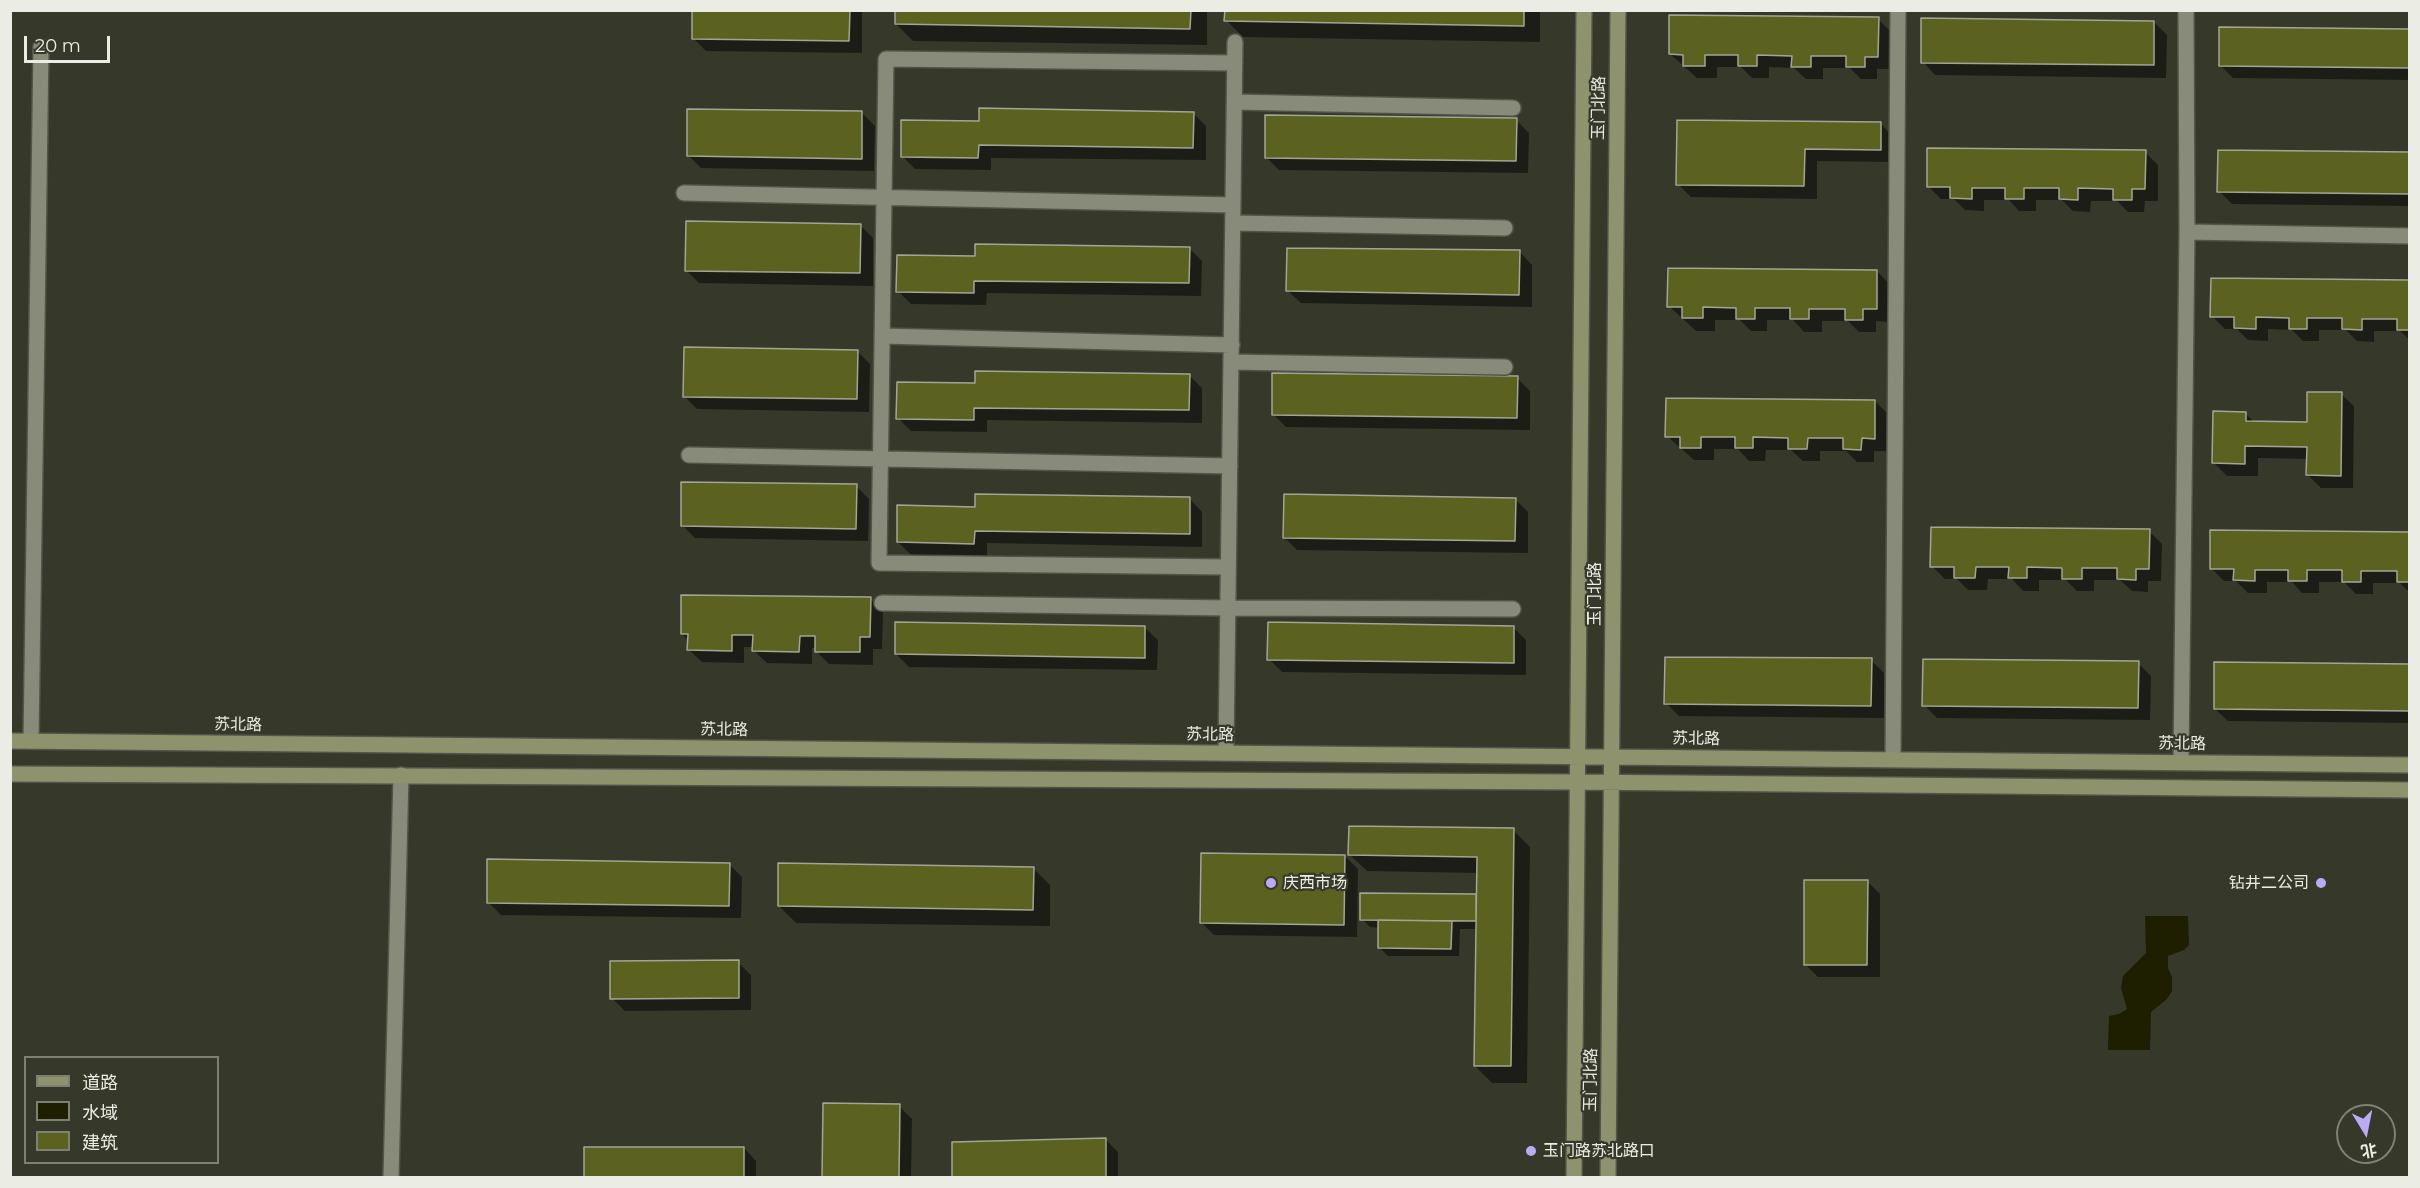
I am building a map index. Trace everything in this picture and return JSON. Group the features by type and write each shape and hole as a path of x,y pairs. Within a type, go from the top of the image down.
{"street":[{"name":"玉门北路","path":"1574,1178 1584,10"},
{"name":"玉门北路","path":"1608,1178 1618,10"},
{"path":"1893,759 1898,10"},
{"path":"2181,762 2187,232 2186,10"},
{"path":"1226,753 1235,42"},
{"path":"32,741 40,47"},
{"path":"1228,567 879,563 882,336 886,59 1235,63"},
{"path":"1235,102 1512,108"},
{"path":"684,193 1233,205"},
{"path":"1233,223 1505,228"},
{"path":"2187,232 2409,236"},
{"path":"882,336 1232,345"},
{"path":"1231,362 1505,367"},
{"path":"689,454 881,460 1230,465"},
{"path":"882,603 1513,609"},
{"name":"苏北路","path":"10,741 2409,765"},
{"path":"10,774 1611,782 2409,790"},
{"path":"391,1178 401,775"}],"water":[{"path":"2145,916 2188,916 2189,945 2184,950 2168,956 2172,991 2167,999 2151,1012 2150,1050 2108,1050 2109,1016 2127,1009 2121,988 2123,976 2146,953"}],"building":[{"path":"692,10 850,10 849,41 692,39"},
{"path":"895,10 1191,10 1190,29 895,24"},
{"path":"1225,10 1524,10 1524,26 1224,21"},
{"path":"1669,15 1879,17 1878,57 1865,57 1865,67 1846,67 1846,56 1811,56 1811,67 1791,67 1792,56 1757,55 1757,66 1738,66 1738,55 1705,55 1705,66 1683,66 1683,55 1669,54"},
{"path":"1921,18 2154,21 2154,65 1921,63"},
{"path":"2219,27 2410,29 2410,68 2219,66"},
{"path":"979,108 1194,112 1193,148 979,145 978,158 901,157 901,120 979,121"},
{"path":"687,109 862,111 862,159 687,156"},
{"path":"1265,115 1517,118 1516,161 1265,158"},
{"path":"1677,120 1881,122 1881,150 1805,149 1804,186 1676,185"},
{"path":"1927,148 2146,150 2145,189 2132,189 2132,200 2113,200 2113,189 2078,188 2078,200 2059,199 2059,188 2024,188 2024,199 2005,199 2005,188 1972,188 1972,199 1950,198 1950,187 1927,187"},
{"path":"2218,150 2410,152 2410,194 2217,192"},
{"path":"686,221 861,224 860,273 685,271"},
{"path":"975,244 1190,247 1189,283 974,281 974,293 896,292 897,255 975,256"},
{"path":"1287,248 1520,250 1519,295 1286,291"},
{"path":"1668,268 1877,270 1877,309 1863,309 1863,320 1845,320 1845,309 1809,309 1809,319 1790,319 1790,308 1755,308 1755,319 1736,319 1736,308 1703,307 1703,318 1682,318 1682,307 1667,307"},
{"path":"2211,278 2410,280 2410,330 2397,330 2397,319 2362,319 2362,330 2342,329 2342,318 2307,318 2307,329 2289,329 2289,318 2256,317 2256,329 2234,328 2234,317 2210,317"},
{"path":"684,347 858,350 857,399 683,397"},
{"path":"975,371 1190,374 1189,410 974,408 974,420 896,419 897,382 975,383"},
{"path":"1272,373 1518,376 1517,418 1272,415"},
{"path":"2307,392 2342,392 2341,476 2306,475 2307,447 2245,446 2245,464 2212,463 2213,411 2246,412 2246,421 2307,422"},
{"path":"1666,398 1875,400 1875,439 1862,438 1861,450 1843,449 1843,438 1808,438 1807,449 1788,449 1788,438 1753,437 1753,448 1735,448 1735,437 1701,437 1701,448 1680,448 1680,437 1665,437"},
{"path":"681,482 857,484 856,529 681,526"},
{"path":"975,494 1190,497 1190,534 975,531 974,544 897,542 897,505 975,507"},
{"path":"1284,494 1516,498 1515,541 1283,538"},
{"path":"1931,527 2150,529 2149,569 2136,569 2136,580 2117,579 2117,568 2082,568 2082,579 2062,579 2062,568 2027,567 2027,578 2008,578 2009,567 1976,567 1975,578 1954,578 1954,567 1930,567"},
{"path":"2210,530 2410,532 2410,582 2397,582 2397,571 2361,571 2361,582 2342,582 2342,570 2307,570 2307,581 2288,581 2288,570 2255,570 2255,581 2233,580 2234,569 2210,569"},
{"path":"681,595 871,597 870,637 860,637 860,652 815,652 815,636 800,636 799,652 752,651 753,635 732,635 732,651 687,650 688,634 681,634"},
{"path":"895,622 1145,626 1145,658 895,654"},
{"path":"1268,622 1514,626 1514,663 1267,660"},
{"path":"1665,657 1872,658 1871,706 1664,704"},
{"path":"1923,659 2139,661 2138,708 1922,706"},
{"path":"2214,662 2410,664 2410,711 2214,709"},
{"path":"1349,826 1514,828 1511,1066 1474,1066 1477,857 1348,855"},
{"path":"1201,853 1345,855 1344,925 1200,923"},
{"path":"487,859 730,863 729,906 487,903"},
{"path":"778,863 1034,867 1033,910 778,906"},
{"path":"1804,880 1868,880 1867,965 1804,965"},
{"path":"1360,893 1476,894 1476,921 1360,920"},
{"path":"1378,920 1452,921 1451,949 1378,948"},
{"path":"739,960 739,998 610,999 610,961"},
{"path":"823,1103 900,1104 899,1178 822,1178"},
{"path":"1106,1138 1106,1178 952,1178 952,1142"},
{"path":"584,1147 744,1147 744,1178 584,1178"}],"place":[{"name":"庆西市场","path":"1271,883"},
{"name":"钻井二公司","path":"2321,883"},
{"name":"玉门路苏北路口","path":"1531,1151"}]}
